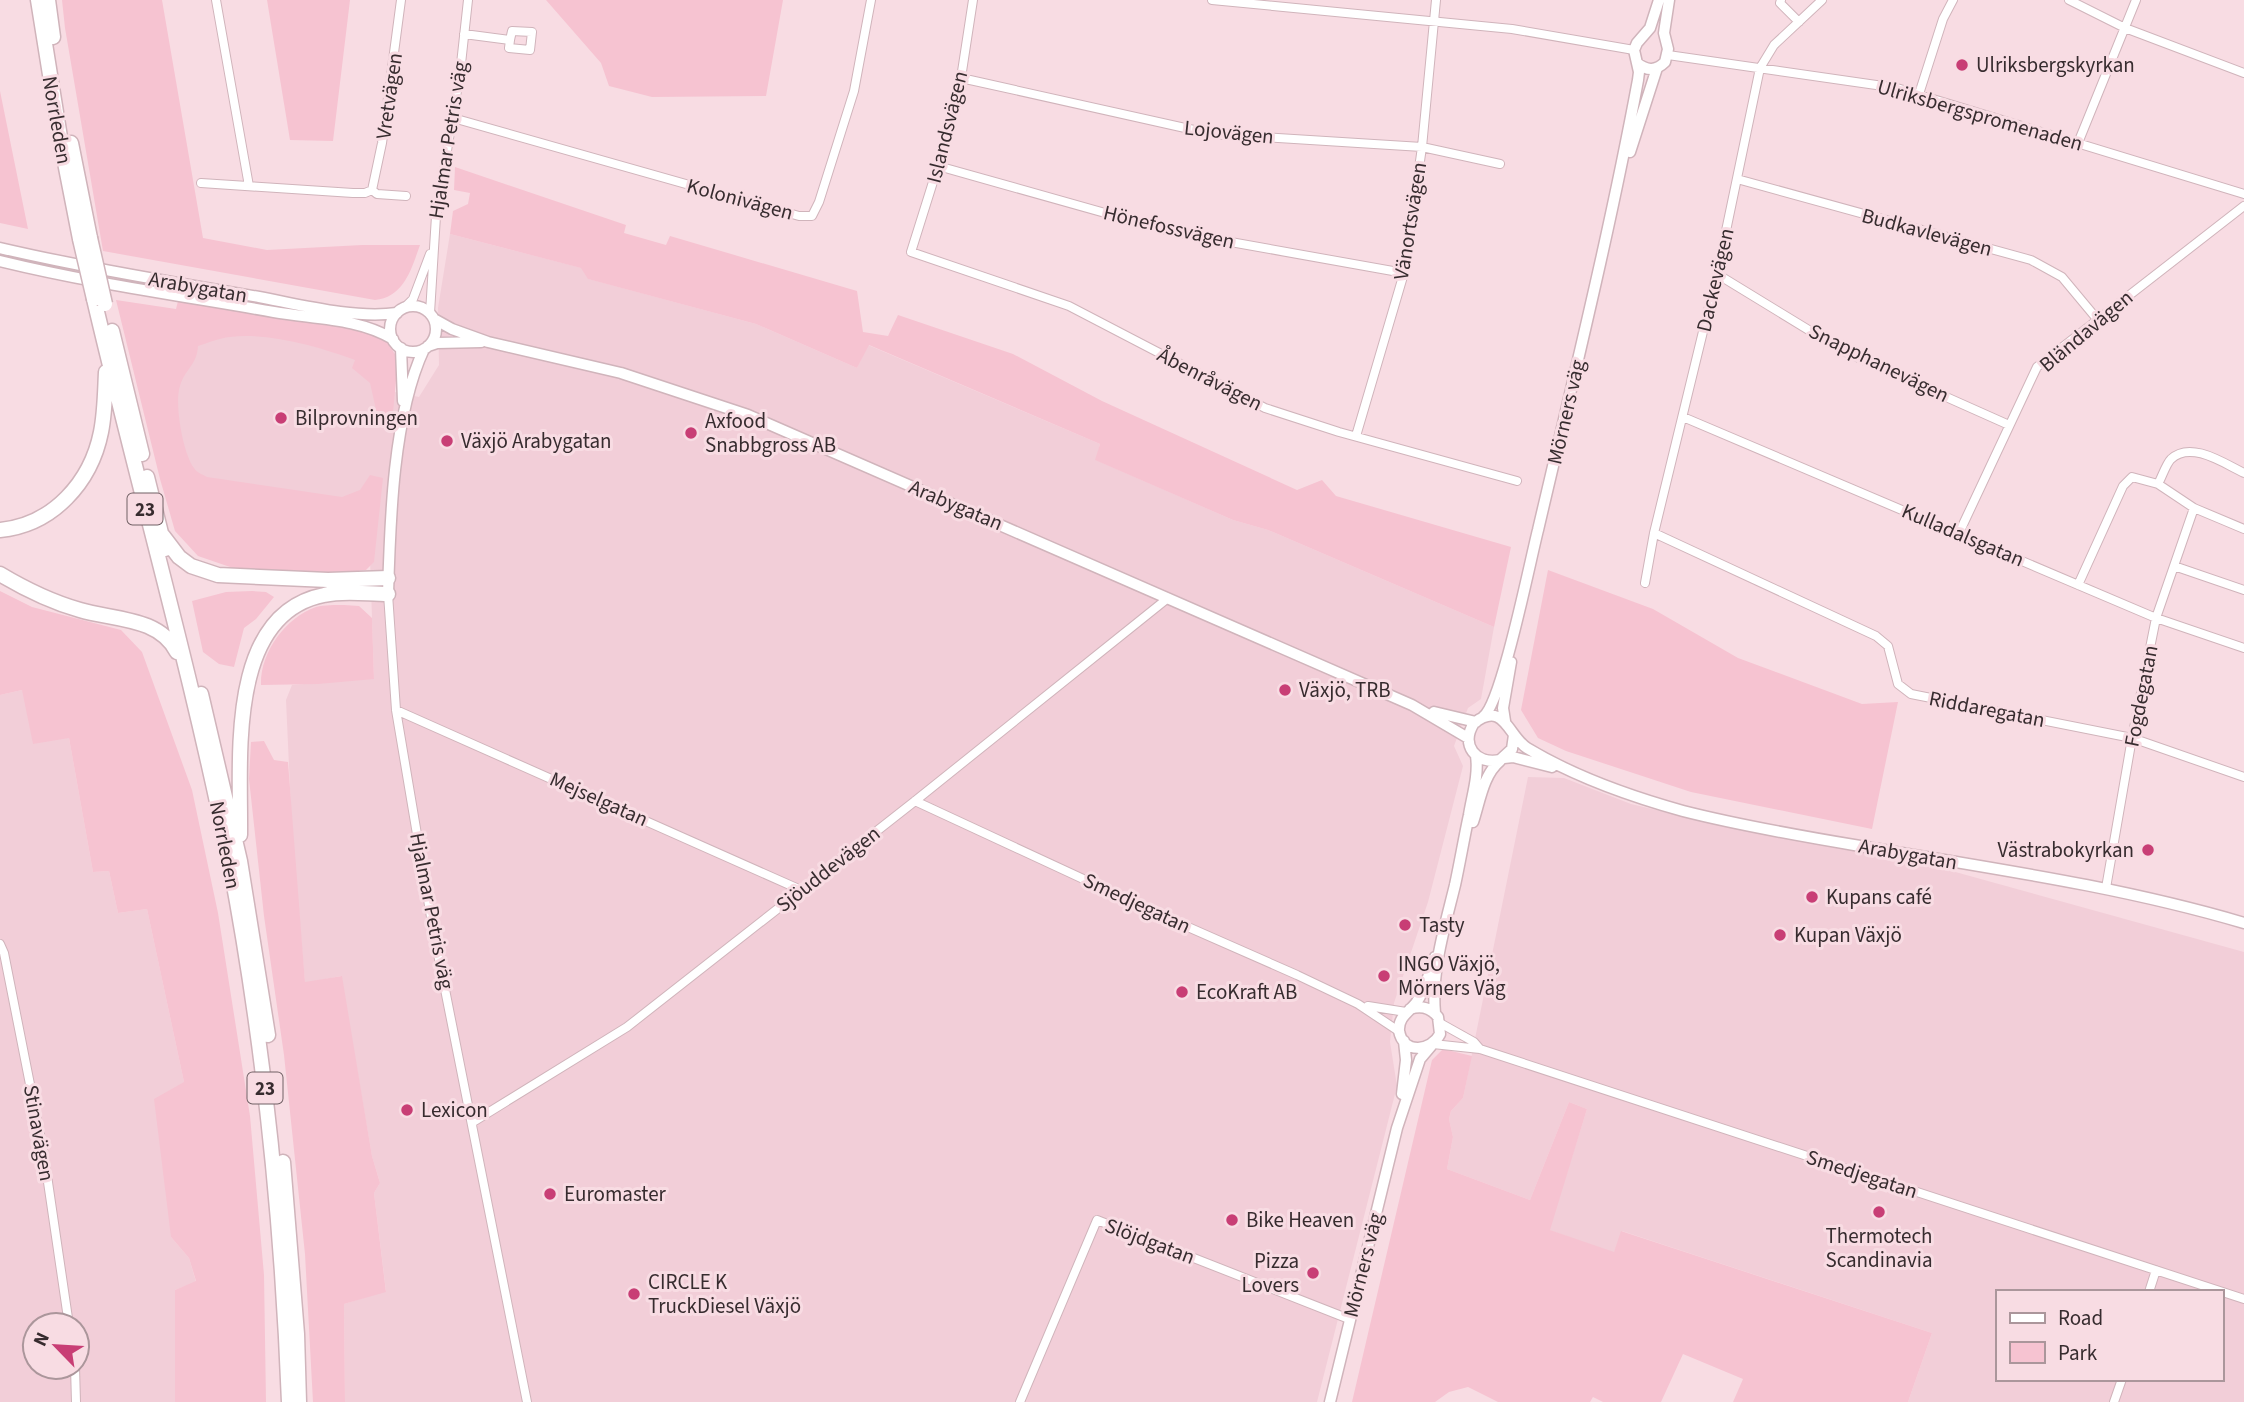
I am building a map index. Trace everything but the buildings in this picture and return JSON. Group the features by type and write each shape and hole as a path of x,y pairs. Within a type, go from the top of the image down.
{"highway":[{"name":"Norrleden","path":"38,0 60,137 85,238"},
{"name":"Norrleden","path":"48,0 85,238"},
{"name":"23","path":"85,238 100,301"},
{"name":"Norrleden","path":"100,301 107,353 184,664 229,864 259,1038 278,1213 289,1402"},
{"name":"Norrleden","path":"100,301 216,753 240,861 260,973 284,1174 297,1334 299,1402"},
{"path":"0,530 27,525 51,512 71,494 86,474 102,430 107,353"},
{"path":"161,534 172,549 191,566 218,575 328,580 388,578"},
{"path":"0,574 55,602 81,611 136,622 159,631 173,645 184,664"},
{"path":"240,861 245,702 251,669 264,635 285,612 316,597 338,593 388,594"}],"street":[{"path":"216,0 249,186"},
{"name":"Vretvägen","path":"372,190 383,143 401,0"},
{"name":"Hjalmar Petris väg","path":"432,316 433,245 468,0"},
{"name":"Kolonivägen","path":"453,118 799,216 811,216 819,202 854,91 871,0"},
{"name":"Islandsvägen","path":"911,252 938,166 961,78 973,0"},
{"path":"1215,0 1512,29 1634,50"},
{"name":"Vänortsvägen","path":"1356,436 1404,273 1422,147 1436,0"},
{"path":"1659,0 1650,29 1634,50 1637,63 1647,69 1657,68 1665,62 1668,55 1664,33 1670,0"},
{"path":"1781,0 1780,3 1799,22"},
{"name":"Dackevägen","path":"1645,583 1654,533 1717,274 1760,68 1774,45 1822,0"},
{"path":"1919,94 1943,19 1953,0"},
{"path":"2069,0 2125,28 2244,73"},
{"path":"2078,143 2136,0"},
{"name":"Hjalmar Petris väg","path":"464,34 510,40"},
{"path":"1644,36 1655,35 1665,43"},
{"name":"Ulriksbergspromenaden","path":"1668,55 1919,94 2244,194"},
{"name":"Mörners väg","path":"1478,720 1491,708 1520,607 1612,216 1638,80 1637,63"},
{"name":"Mörners väg","path":"1612,216 1657,68"},
{"name":"Lojovägen","path":"961,78 1212,134 1422,147 1500,164"},
{"name":"Hönefossvägen","path":"938,166 1169,231 1404,273"},
{"name":"Budkavlevägen","path":"1737,179 2031,260 2062,277 2097,319"},
{"path":"201,183 353,193 372,190 377,194 406,197"},
{"name":"Bländavägen","path":"1959,533 2037,367 2244,206"},
{"name":"Hjalmar Petris väg","path":"401,311 413,299 433,245"},
{"name":"Arabygatan","path":"0,248 113,272 326,309 378,315 401,311"},
{"name":"Åbenråvägen","path":"911,252 1069,306 1265,408 1517,481"},
{"name":"Arabygatan","path":"0,261 255,309 343,322 374,330 397,344"},
{"name":"Snapphanevägen","path":"1717,274 1843,351 2009,425"},
{"path":"418,307 432,316 435,333 426,348 412,352 397,344 391,325 401,311 418,307"},
{"name":"Arabygatan","path":"432,316 440,323 488,342 608,369 747,415 1412,705 1459,720 1478,720"},
{"name":"Arabygatan","path":"426,348 437,343 488,342"},
{"name":"Hjalmar Petris väg","path":"397,344 403,415"},
{"name":"Hjalmar Petris väg","path":"426,348 403,415 396,468 388,578 396,710 433,929 527,1402"},
{"name":"Kulladalsgatan","path":"1683,417 2156,618 2244,649"},
{"path":"2158,484 2171,459 2184,453 2199,452 2244,473"},
{"path":"2078,585 2123,486 2132,477 2158,484 2194,508 2244,530"},
{"name":"Fogdegatan","path":"2106,888 2156,618 2194,508"},
{"name":"Riddaregatan","path":"1654,533 1876,636 1888,646 1898,684 1911,694 2132,738 2244,777"},
{"path":"2174,566 2244,590"},
{"name":"Sjöuddevägen","path":"473,1122 627,1027 1168,598"},
{"name":"Mörners väg","path":"1505,721 1503,708 1520,607"},
{"name":"Arabygatan","path":"1412,705 1468,738"},
{"name":"Mejselgatan","path":"396,710 801,890"},
{"path":"1458,871 1488,775 1492,767 1502,759 1512,749 1514,735 1505,721 1497,717 1478,720 1470,730 1470,748 1484,761 1502,759"},
{"name":"Arabygatan","path":"1514,735 1527,748 1575,773 1636,798 1740,826 2106,888 2244,923"},
{"path":"1442,938 1422,992 1400,1021 1402,1036 1415,1048 1432,1045 1440,1034 1435,988 1442,938 1476,774 1476,756"},
{"name":"Arabygatan","path":"1502,759 1520,758 1575,773"},
{"name":"Smedjegatan","path":"915,801 1358,1004 1389,1012 1408,1011"},
{"name":"Stinavägen","path":"0,944 44,1156 67,1311"},
{"name":"Smedjegatan","path":"1358,1004 1402,1036"},
{"path":"1408,1011 1424,1007 1438,1018"},
{"name":"Smedjegatan","path":"1438,1018 1480,1049"},
{"name":"Mörners väg","path":"1397,1128 1406,1069 1402,1036"},
{"name":"Mörners väg","path":"1330,1402 1397,1128 1420,1059 1432,1045"},
{"name":"Smedjegatan","path":"1432,1045 1480,1049 2217,1290"},
{"name":"Slöjdgatan","path":"1020,1402 1097,1220 1349,1319"},
{"path":"2150,1290 2156,1270"},
{"name":"Smedjegatan","path":"2223,1292 2244,1299"},
{"path":"75,1381 76,1402"},
{"path":"2115,1402 2121,1381"}],"shaded area":[{"path":"450,234 582,268 589,279 756,324 857,368 868,345 1100,444 1096,460 1233,520 1268,530 1494,627 1481,699 1468,708 1454,746 1463,766 1428,902 1394,1003 1390,1042 1397,1086 1317,1402 345,1402 344,1304 386,1291 374,1193 380,1183 372,1156 341,976 305,983 292,832 286,700 292,685 374,678 370,558 194,528 163,367 207,331 315,341 356,357 375,388 419,397 439,365 438,308"},
{"path":"22,690 69,738 93,872 109,871 118,913 147,909 184,1082 171,1237 189,1258 196,1282 175,1290 175,1402 0,1402 0,695"},
{"path":"1528,777 1564,778 1631,804 1732,828 1912,860 2244,952 2244,1402 1908,1402 1932,1333 1622,1231 1614,1253 1549,1230 1587,1109 1569,1102 1530,1200 1447,1169 1453,1137 1449,1119 1451,1111 1463,1098"}],"green space":[{"path":"62,0 162,0 203,238 267,250 420,245 400,288 385,298 375,300 103,251"},
{"path":"267,0 350,0 333,141 290,140"},
{"path":"546,0 783,0 766,96 652,97 609,86 601,63"},
{"path":"0,91 28,229 0,223"},
{"path":"455,167 626,225 624,233 666,245 670,236 857,291 863,332 888,336 898,315 1013,354 1102,401 1297,490 1322,480 1336,496 1511,547 1494,627 1268,530 1233,520 1095,460 1100,444 869,345 857,368 756,324 588,279 581,268 450,234 453,211 468,204 470,193 454,190"},
{"path":"116,300 176,309 178,301 332,325 386,340 398,359 393,412 385,417 377,414 370,383 352,368 355,360 310,346 261,337 226,338 198,346 178,394 186,451 195,470 207,477 342,497 360,490 370,475 383,478 374,562 366,570 289,572 233,568 198,556 175,531"},
{"path":"1548,570 1653,609 1738,658 1862,704 1898,702 1872,829 1691,792 1566,751 1538,738 1521,710"},
{"path":"0,591 32,607 121,630 142,652 192,790 218,913 250,1116 264,1275 266,1402 175,1402 175,1290 196,1281 189,1258 171,1237 154,1099 184,1082 147,909 118,913 109,871 93,872 69,738 33,744 22,690 0,695"},
{"path":"226,592 266,592 274,597 256,619 244,628 234,667 219,664 203,652 192,601"},
{"path":"359,606 372,618 374,679 261,685 270,649 294,619 316,607"},
{"path":"264,741 274,760 288,762 305,982 342,976 372,1156 380,1183 374,1193 386,1292 344,1304 345,1402 313,1402 305,1254 284,1055 264,916 249,779 251,742"},
{"path":"1443,1049 1472,1056 1463,1098 1451,1111 1449,1119 1453,1137 1447,1169 1530,1200 1569,1102 1587,1109 1550,1230 1614,1252 1621,1231 1932,1333 1908,1402 1733,1402 1743,1379 1683,1354 1661,1402 1603,1402 1593,1397 1590,1402 1498,1402 1468,1387 1449,1392 1435,1402 1352,1402 1432,1060"}],"place":[{"name":"Ulriksbergskyrkan","path":"1962,65"},
{"name":"Bilprovningen","path":"281,418"},
{"name":"Axfood Snabbgross AB","path":"691,433"},
{"name":"Växjö Arabygatan","path":"447,441"},
{"name":"Växjö, TRB","path":"1285,690"},
{"name":"Västrabokyrkan","path":"2148,850"},
{"name":"Kupans café","path":"1812,897"},
{"name":"Tasty","path":"1405,925"},
{"name":"Kupan Växjö","path":"1780,935"},
{"name":"INGO Växjö, Mörners Väg","path":"1384,976"},
{"name":"EcoKraft AB","path":"1182,992"},
{"name":"Lexicon","path":"407,1110"},
{"name":"Euromaster","path":"550,1194"},
{"name":"Thermotech Scandinavia","path":"1879,1212"},
{"name":"Bike Heaven","path":"1232,1220"},
{"name":"Pizza Lovers","path":"1313,1273"},
{"name":"CIRCLE K TruckDiesel Växjö","path":"634,1294"}]}
